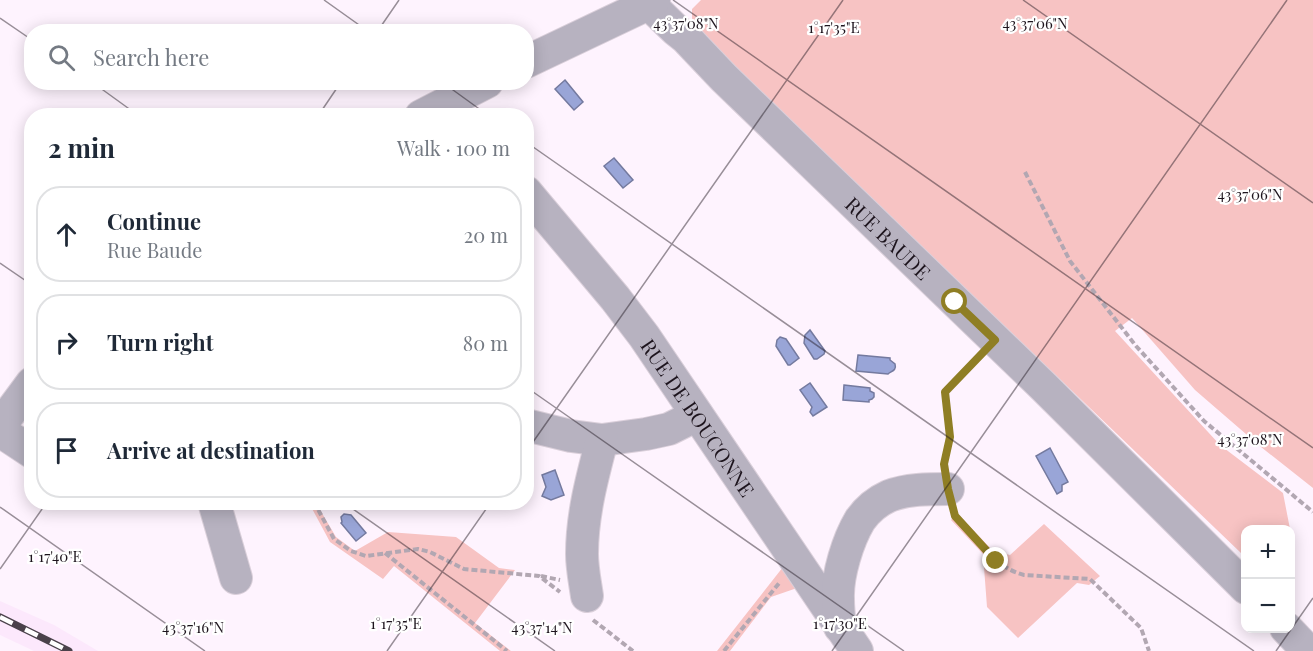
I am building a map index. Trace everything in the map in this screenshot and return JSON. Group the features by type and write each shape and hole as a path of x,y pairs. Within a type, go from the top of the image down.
{"street":[{"path":"678,0 686,38"},
{"path":"534,58 651,2"},
{"name":"RUE BAUDE","path":"651,2 675,30 686,38 724,78 1044,387 1241,584"},
{"path":"456,108 478,90"},
{"name":"RUE DE BOUCONNE","path":"534,202 644,336 849,639"},
{"path":"0,426 24,393"},
{"path":"534,427 602,440 669,429 698,415"},
{"path":"0,431 24,447"},
{"path":"581,604 583,528 588,495 602,440"},
{"path":"849,639 837,598 841,573 852,535 861,519 871,507 887,497 902,492 948,489"},
{"path":"216,510 236,578"},
{"path":"1291,633 1308,651"}],"path":[{"path":"1025,172 1070,261 1136,346 1204,421 1313,512"},
{"path":"995,340 945,392 950,437 944,464 955,516 996,561 1014,573 1090,579 1141,628 1149,651"},
{"path":"318,510 334,539 351,551 366,556 418,549 430,552 464,569 539,576 581,604 633,651"},
{"path":"384,553 507,651"},
{"path":"724,651 797,561"}],"shaded area":[{"path":"701,0 1313,0 1313,488 1195,390 1132,318 1115,331 1220,445 1283,493 1289,525 1241,525 1241,553 692,26 692,9"},
{"path":"313,510 320,510 336,537 355,551 388,532 456,537 499,568 515,570 475,623 511,651 500,651 394,566 383,579 330,542"},
{"path":"957,513 993,551 1010,555 1044,524 1100,576 1089,585 1077,583 1018,638 987,607 983,554 951,520"},
{"path":"783,567 797,588 771,597 730,651 717,651"},
{"path":"0,601 54,625 98,651 34,651 0,635"}],"water":[{"path":"565,80 583,102 574,110 555,89"},
{"path":"614,158 633,180 623,188 604,166"},
{"path":"810,330 825,351 817,359 814,359 804,343 805,335"},
{"path":"780,337 786,339 799,358 790,365 776,346"},
{"path":"858,355 890,358 895,368 888,374 856,371"},
{"path":"810,383 827,407 813,416 810,412 812,407 800,390"},
{"path":"844,385 870,388 874,397 869,402 843,400"},
{"path":"1050,448 1068,482 1062,485 1062,491 1057,494 1036,456"},
{"path":"555,470 564,495 551,500 542,496 546,487 542,475"},
{"path":"344,514 351,515 366,533 356,541 341,523 341,517"}],"railway":[{"path":"0,617 69,651"}],"route":[{"path":"955,302 995,340 945,392 950,437 944,464 946,477 955,516 996,561"}]}
